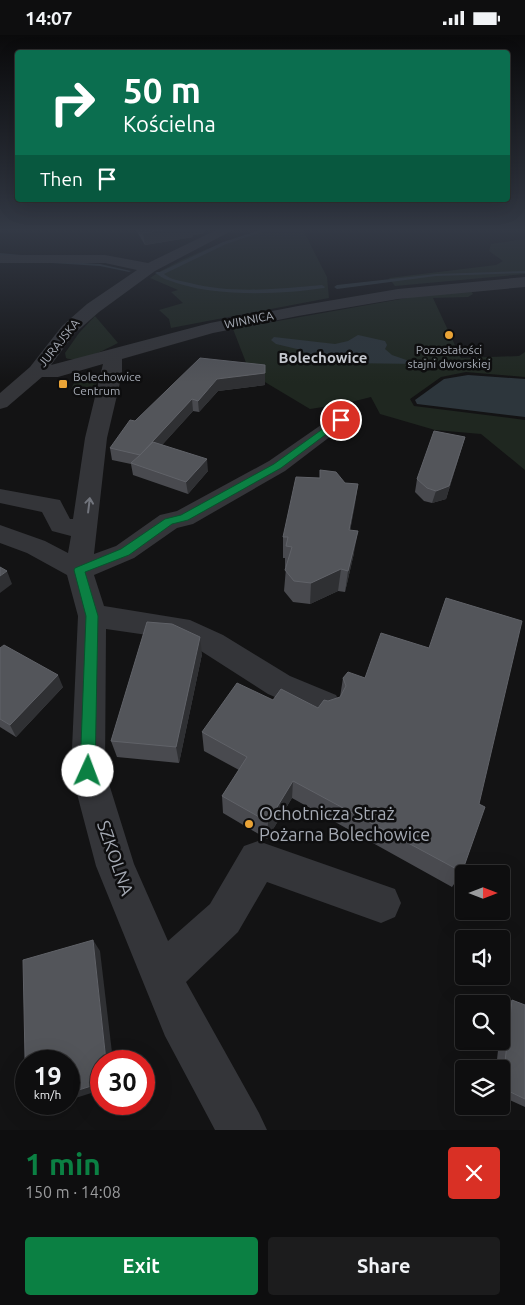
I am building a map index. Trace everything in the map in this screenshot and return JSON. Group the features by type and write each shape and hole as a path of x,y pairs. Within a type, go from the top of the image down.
{"street":[{"name":"JURAJSKA","path":"0,403 37,371 56,345 79,319 132,281"},
{"name":"WINNICA","path":"37,371 58,371 210,328 298,311 398,294 525,282"},
{"name":"SZKOLNA","path":"114,356 112,374 96,438 79,570 92,616 88,771 115,866 161,976 181,1020 242,1130"},
{"path":"0,534 36,547 79,570 125,552 169,521 184,518 278,466 341,420"},
{"path":"2,496 51,506 61,525 85,531"},
{"path":"92,616 180,628 212,643 279,685 325,705"},
{"path":"161,976 224,919 258,860 381,903"}],"shaded area":[{"path":"157,281 327,281 329,298 171,328 169,319 159,310 183,303 171,292 178,290"},
{"path":"391,281 448,281 395,286"},
{"path":"471,291 473,294 468,297 433,298 461,358 519,356 525,352 525,377 466,372 441,377 410,399 414,406 525,420 525,470 481,434 435,430 380,414 371,397 310,409 250,373 233,329 429,294"},
{"path":"95,316 118,343 86,357 79,359 66,358 65,353 79,333"},
{"path":"358,335 385,341 387,345 385,349 392,355 418,364 347,363 310,355 297,349 276,344 271,340 274,337 335,344 348,341"},
{"path":"93,374 98,376 95,390 71,389 76,379"},
{"path":"468,375 525,379 525,417 417,404 415,400 444,379"}],"building":[{"path":"200,358 265,365 265,373 217,379 198,401 192,399 140,455 110,448 130,420 135,421"},
{"path":"434,431 465,437 449,486 436,491 427,488 417,479"},
{"path":"153,442 207,459 186,482 131,463"},
{"path":"320,470 336,472 345,483 358,484 349,530 358,531 348,571 341,569 311,583 294,581 285,570 292,547 286,546 288,537 283,537 296,477 320,478"},
{"path":"0,567 7,571 0,576"},
{"path":"446,598 522,621 479,804 485,807 464,865 455,865 455,868 293,781 268,822 222,796 247,757 202,732 237,683 273,700 281,689 318,708 324,700 328,701 340,697 346,686 343,678 348,672 365,678 381,633 429,648"},
{"path":"147,622 172,624 200,637 176,747 111,741"},
{"path":"4,645 58,675 10,725 0,719 0,648"},
{"path":"93,940 105,1050 90,1050 90,1086 80,1090 80,1050 25,1050 23,960"},
{"path":"512,1000 525,1005 525,1099 510,1092 510,1060 505,1060 506,1050 510,1050"}],"waterway":[{"path":"174,281 217,290 234,291 269,291 322,287"},
{"path":"337,287 386,281"}],"place":[{"name":"Pozostałości stajni dworskiej","path":"449,335"},
{"name":"Bolechowice Centrum","path":"63,384"},
{"name":"Ochotnicza Straż Pożarna Bolechowice","path":"249,824"}],"district":[{"name":"Bolechowice","path":"323,358"}],"route":[{"path":"88,771 92,616 79,570 125,552 169,521 184,518 278,466 341,420"}]}
